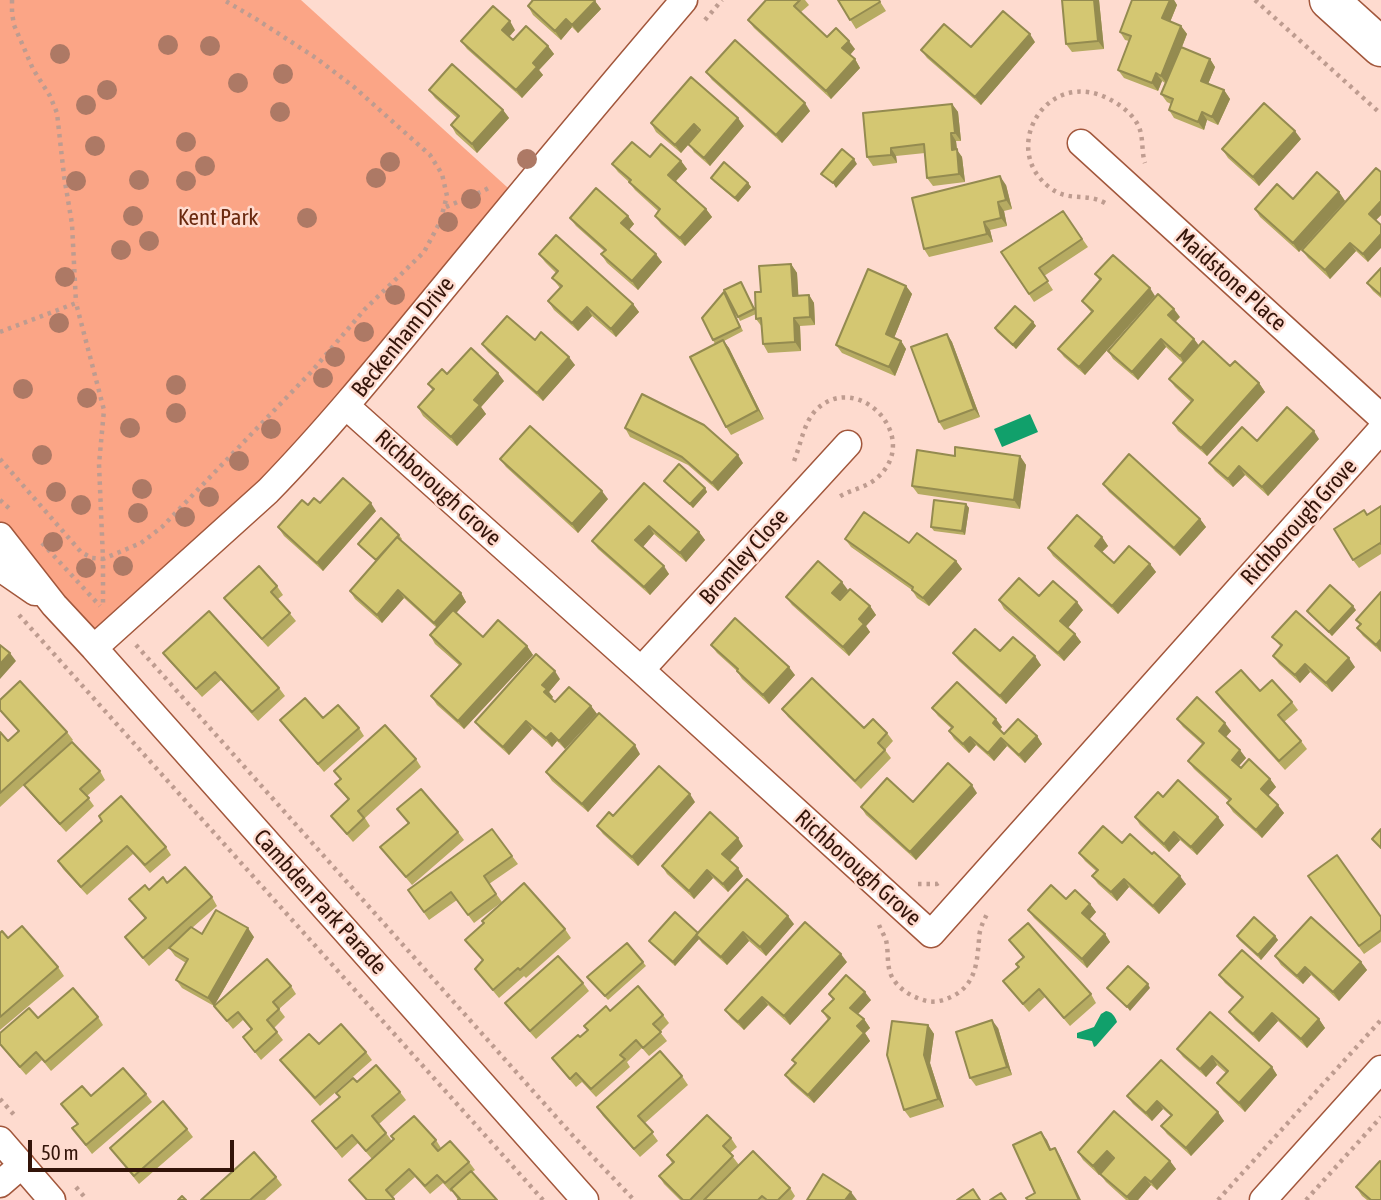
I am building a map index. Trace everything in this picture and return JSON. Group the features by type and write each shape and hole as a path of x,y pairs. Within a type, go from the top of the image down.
{"main road":[{"path":"1329,0 1381,47"}],"street":[{"name":"Beckenham Drive","path":"94,648 268,491 346,406 684,0"},
{"name":"Maidstone Place","path":"1081,143 1381,417"},
{"name":"Richborough Grove","path":"346,406 931,934 1381,430"},
{"name":"Bromley Close","path":"641,670 848,444"},
{"name":"Cambden Park Parade","path":"0,536 54,605 585,1200"},
{"name":"Cambden Park Parade","path":"0,569 54,605"},
{"path":"1263,1200 1381,1069"},
{"path":"0,1140 52,1200"},
{"path":"0,1184 22,1165"}],"path":[{"path":"12,0 14,25 33,69 57,113 72,224 76,303 104,410 99,464 103,610 41,541"},
{"path":"0,459 81,552 92,558 103,559 149,538 312,371 365,310 424,252 440,222 445,208 446,187 442,174 430,155 354,87 316,58 224,0"},
{"path":"1255,0 1381,114"},
{"path":"0,332 76,303"},
{"path":"0,500 15,514"},
{"path":"14,611 543,1200"},
{"path":"131,639 564,1127 634,1200"},
{"path":"914,882 937,884 942,881"},
{"path":"875,920 886,939 888,966 892,978 900,988 911,995 933,1002 946,1000 957,994 974,976 981,927 987,912"},
{"path":"1219,1200 1381,1020"},
{"path":"1306,1200 1381,1117"}],"green space":[{"name":"Kent Park","path":"0,0 301,0 518,197 346,406 94,648 0,536"}],"shaded area":[{"path":"1030,414 1038,432 1002,447 994,429"},
{"path":"1106,1011 1113,1015 1117,1022 1096,1046 1094,1047 1092,1041 1077,1038 1077,1033 1094,1027 1101,1014"}],"building":[{"path":"533,0 595,1 572,25 566,19 555,31 528,6"},
{"path":"766,0 800,0 794,6 827,37 836,28 849,41 842,48 855,59 826,91 748,20"},
{"path":"838,0 879,0 880,2 850,20"},
{"path":"1062,0 1094,0 1098,41 1066,44"},
{"path":"1132,0 1170,0 1162,18 1181,26 1161,76 1156,73 1152,83 1118,70 1131,36 1120,32"},
{"path":"493,6 510,21 502,30 513,40 526,26 548,46 533,63 537,67 516,90 461,41"},
{"path":"1003,11 1030,34 975,97 921,50 944,24 971,47"},
{"path":"735,40 805,103 776,135 706,72"},
{"path":"1181,47 1210,59 1201,81 1224,90 1212,117 1202,112 1198,122 1169,110 1173,99 1161,94"},
{"path":"452,64 503,110 472,144 451,125 459,116 429,90"},
{"path":"691,77 738,118 704,158 688,144 700,130 694,124 675,145 651,123"},
{"path":"1264,103 1295,131 1253,177 1222,149"},
{"path":"952,104 955,133 951,133 952,150 957,149 959,174 927,178 924,144 891,148 891,155 867,157 863,113"},
{"path":"632,142 650,157 661,144 681,161 668,175 706,209 680,238 655,216 660,209 612,164"},
{"path":"842,149 854,159 833,183 821,174"},
{"path":"724,162 748,183 735,198 711,178"},
{"path":"1376,168 1381,172 1381,201 1369,214 1381,225 1381,234 1363,254 1350,243 1325,270 1302,250"},
{"path":"1317,172 1339,192 1293,243 1255,209 1277,184 1293,199"},
{"path":"1000,176 1006,200 998,202 1001,218 984,222 987,234 924,249 912,198"},
{"path":"596,188 628,216 621,223 656,254 632,281 601,254 606,250 570,218"},
{"path":"1063,211 1082,239 1039,268 1048,281 1029,294 1001,252"},
{"path":"556,235 633,304 611,329 587,307 572,323 548,301 562,286 552,278 558,271 539,254"},
{"path":"1113,255 1150,288 1079,367 1058,349 1093,311 1082,301 1101,279 1095,274"},
{"path":"791,264 793,296 809,295 810,317 794,318 795,342 763,344 761,318 756,319 755,292 761,292 759,266"},
{"path":"1381,268 1381,295 1367,283"},
{"path":"868,269 906,286 886,334 901,341 889,367 836,345"},
{"path":"741,282 754,309 738,317 724,290"},
{"path":"724,292 740,327 713,340 702,318"},
{"path":"1158,294 1174,309 1168,315 1194,339 1180,356 1161,339 1132,372 1108,351"},
{"path":"1015,306 1033,322 1013,345 995,328"},
{"path":"507,316 535,340 541,332 569,357 537,393 482,344"},
{"path":"947,334 974,409 939,422 911,347"},
{"path":"723,340 758,410 726,427 690,357"},
{"path":"1203,341 1230,366 1235,361 1259,383 1201,448 1173,423 1193,400 1169,379"},
{"path":"471,348 498,373 474,400 480,405 451,437 418,407 434,389 428,384 442,369 447,374"},
{"path":"642,394 704,425 738,455 712,483 682,457 625,428"},
{"path":"1287,407 1314,431 1262,487 1239,466 1228,479 1209,463 1242,427 1257,441"},
{"path":"530,426 602,491 572,524 500,459"},
{"path":"955,447 1020,456 1014,500 912,486 917,450 955,456"},
{"path":"1129,454 1200,519 1174,548 1103,484"},
{"path":"679,464 705,488 690,504 664,481"},
{"path":"343,478 371,503 317,563 278,527 302,500 308,505 314,498 320,503"},
{"path":"644,483 699,532 680,553 649,526 635,540 664,566 644,587 592,541"},
{"path":"934,500 966,504 962,531 931,527"},
{"path":"1381,506 1381,544 1353,560 1334,529 1364,510 1367,515"},
{"path":"864,512 909,543 917,533 956,561 923,598 912,590 913,587 845,539"},
{"path":"1077,515 1102,537 1095,546 1114,563 1129,546 1150,564 1112,606 1048,548"},
{"path":"381,518 399,535 376,560 358,544"},
{"path":"397,537 461,593 434,623 398,590 377,615 350,591"},
{"path":"818,561 842,582 832,593 840,600 850,589 870,606 859,619 864,624 843,647 786,597"},
{"path":"259,566 277,586 271,592 290,613 262,639 224,598"},
{"path":"1019,578 1039,596 1053,581 1077,602 1060,621 1075,634 1058,653 999,600"},
{"path":"1330,585 1353,606 1329,632 1307,611"},
{"path":"1381,592 1381,639 1376,645 1357,628 1361,624 1356,620"},
{"path":"453,610 483,637 498,620 527,646 458,721 431,696 461,664 430,635"},
{"path":"209,611 279,688 252,712 215,672 196,689 163,653"},
{"path":"1296,611 1349,658 1326,683 1305,664 1295,675 1273,656 1282,645 1272,637"},
{"path":"735,618 789,667 763,695 711,645"},
{"path":"975,629 1000,651 1013,637 1035,656 1000,696 953,653"},
{"path":"0,645 10,653 0,664"},
{"path":"536,654 555,671 542,685 547,689 544,692 555,702 569,687 591,706 559,741 551,733 546,738 526,721 503,747 475,722"},
{"path":"1241,670 1260,691 1272,680 1292,702 1278,715 1301,741 1279,761 1216,692"},
{"path":"812,678 864,728 873,719 887,733 878,743 885,750 855,781 782,709"},
{"path":"20,681 67,732 0,793 0,732 8,741 19,731 0,710 0,700"},
{"path":"957,682 996,719 993,723 1004,734 1018,719 1037,736 1019,755 1001,738 988,753 970,737 963,744 949,731 953,727 932,708"},
{"path":"1197,697 1225,723 1219,731 1240,750 1232,760 1241,768 1249,759 1270,779 1261,789 1278,805 1256,830 1227,803 1231,799 1188,761 1204,743 1177,719"},
{"path":"305,698 323,718 338,705 359,728 318,764 280,720"},
{"path":"599,713 635,745 582,804 546,772"},
{"path":"385,725 416,759 358,811 364,818 347,834 331,816 349,799 335,784 341,779 334,771"},
{"path":"72,742 100,771 80,789 89,798 60,824 24,785"},
{"path":"948,763 972,785 910,852 861,807 887,778 913,802"},
{"path":"659,766 690,794 632,857 597,826 609,812 613,816"},
{"path":"1178,780 1218,817 1191,847 1174,832 1164,844 1135,817 1158,792 1163,797"},
{"path":"421,789 458,832 406,877 380,847 409,823 397,809"},
{"path":"121,796 166,847 145,865 127,846 81,887 58,861 102,821 99,816"},
{"path":"710,812 738,838 722,854 738,868 723,884 707,870 689,891 662,866"},
{"path":"1103,826 1122,843 1130,834 1180,876 1153,906 1124,879 1111,892 1092,876 1098,870 1079,853"},
{"path":"492,829 512,856 484,876 496,894 468,915 451,892 424,912 408,890"},
{"path":"1381,829 1381,848 1372,839"},
{"path":"1337,855 1381,917 1381,930 1359,946 1308,876"},
{"path":"185,867 212,897 143,958 125,937 146,918 129,899 145,885 149,890 163,877 167,883"},
{"path":"747,879 788,916 760,947 743,932 721,957 696,935"},
{"path":"524,883 565,929 520,970 518,968 493,990 475,969 483,960 465,940"},
{"path":"1051,885 1066,899 1075,890 1090,904 1082,913 1105,934 1082,959 1028,910"},
{"path":"216,910 248,928 208,998 176,980 188,959 169,948 191,927 202,934"},
{"path":"675,912 698,933 673,962 649,941"},
{"path":"1254,917 1275,936 1258,955 1237,936"},
{"path":"1311,917 1361,962 1333,992 1305,967 1297,976 1275,956"},
{"path":"805,922 841,954 784,1016 762,997 738,1022 725,1010"},
{"path":"1028,923 1091,994 1064,1018 1039,989 1023,1004 1003,981 1019,967 1016,964 1024,957 1009,940"},
{"path":"22,926 58,967 0,1017 0,933 2,931 8,938"},
{"path":"627,943 643,962 605,996 587,977"},
{"path":"1242,950 1319,1019 1301,1039 1272,1013 1253,1034 1229,1012 1243,997 1219,975"},
{"path":"558,956 583,983 530,1031 505,1003"},
{"path":"267,959 291,986 273,1002 279,1009 267,1020 277,1032 255,1052 243,1037 252,1029 238,1012 227,1021 214,1006"},
{"path":"1128,966 1148,984 1127,1007 1107,988"},
{"path":"846,975 865,992 850,1008 864,1019 857,1026 864,1033 808,1095 785,1075 796,1063 792,1060 830,1018 822,1011 834,999 829,994"},
{"path":"638,986 663,1015 653,1024 661,1032 643,1048 636,1040 620,1055 625,1059 591,1089 576,1073 570,1079 552,1058 578,1035 580,1037 588,1030 584,1026 606,1006 610,1011"},
{"path":"73,988 98,1017 45,1062 36,1052 20,1067 0,1044 0,1033 29,1008 38,1018"},
{"path":"1210,1012 1272,1067 1239,1103 1217,1083 1228,1071 1212,1056 1200,1069 1177,1049"},
{"path":"992,1020 1007,1067 970,1078 956,1032"},
{"path":"892,1021 928,1025 924,1055 938,1099 904,1110 887,1055"},
{"path":"341,1024 366,1052 315,1098 280,1060 309,1034 319,1044"},
{"path":"660,1051 682,1076 638,1116 653,1132 634,1149 597,1107"},
{"path":"1161,1060 1218,1112 1186,1148 1161,1126 1172,1115 1157,1101 1146,1113 1127,1096"},
{"path":"376,1065 400,1092 372,1116 386,1133 366,1151 352,1135 336,1149 312,1121 340,1097 336,1093 353,1078 357,1082"},
{"path":"123,1068 146,1094 86,1145 72,1128 78,1124 61,1104 82,1086 91,1096"},
{"path":"163,1101 187,1129 134,1176 110,1148"},
{"path":"1114,1111 1170,1161 1151,1182 1145,1177 1127,1197 1100,1174 1114,1158 1107,1151 1093,1166 1078,1152"},
{"path":"707,1115 731,1138 723,1146 733,1156 690,1200 683,1200 659,1176 674,1162 667,1155"},
{"path":"414,1116 436,1140 432,1144 438,1151 450,1141 469,1162 445,1183 437,1175 425,1186 409,1169 386,1190 393,1200 367,1200 349,1180 394,1139 391,1136"},
{"path":"1041,1132 1050,1150 1055,1148 1079,1200 1026,1198 1035,1193 1013,1145"},
{"path":"753,1151 790,1188 778,1200 767,1200 762,1196 758,1200 704,1200"},
{"path":"254,1152 276,1177 250,1200 201,1200"},
{"path":"1380,1161 1381,1200 1371,1200 1356,1187"},
{"path":"471,1171 497,1200 458,1200 460,1199 451,1189"},
{"path":"823,1174 851,1192 845,1200 807,1200"},
{"path":"973,1189 980,1200 957,1200"},
{"path":"1001,1193 1006,1200 990,1200"}]}
